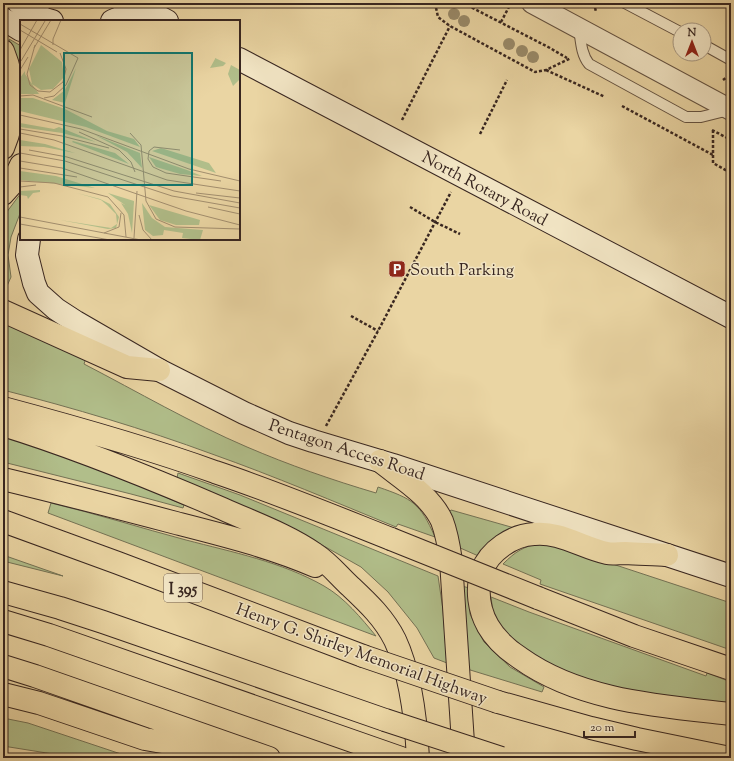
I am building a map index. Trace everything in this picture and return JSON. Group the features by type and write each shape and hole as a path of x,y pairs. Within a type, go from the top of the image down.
{"highway":[{"path":"3,51 9,65 14,93 12,120 3,148"},
{"path":"3,194 12,184 20,167"},
{"path":"3,311 127,367 159,370"},
{"path":"3,408 98,434 214,471 270,491 634,636 731,669"},
{"path":"3,425 104,460 196,498 288,538 317,555 376,612 394,639 405,666 411,699 418,758"},
{"path":"380,461 427,500 441,519 445,529 451,561 464,758"},
{"path":"3,479 96,502 250,544 301,560 334,575 351,587"},
{"name":"Henry G. Shirley Memorial Highway","path":"3,521 363,656 498,702 598,730 730,758"},
{"path":"667,555 607,553 546,534 533,534 520,537 507,543 488,560 482,571 479,586 480,608 491,631 500,642 513,653 545,674 563,682 606,695 633,701 731,714"},
{"path":"3,592 103,622 385,720 501,758"},
{"path":"3,621 395,756"},
{"path":"3,666 42,678 269,758"},
{"path":"3,694 53,707 145,739 253,758"}],"street":[{"path":"19,3 50,20"},
{"path":"532,3 731,110"},
{"path":"115,20 141,11 164,20"},
{"path":"3,19 20,29"},
{"name":"North Rotary Road","path":"240,60 731,317"},
{"name":"Pentagon Access Road","path":"29,240 27,255 34,283 38,293 56,309 159,370 244,413 289,433 380,461 731,576"}],"lane":[{"path":"625,3 672,28"},
{"path":"579,28 582,52 589,64 686,117 701,117 731,110"},
{"path":"712,49 731,60"}],"path":[{"path":"435,3 438,17 450,26 535,72 546,70 568,59 463,3"},
{"path":"501,22 511,3"},
{"path":"594,3 596,12"},
{"path":"402,120 450,26"},
{"path":"546,70 605,98"},
{"path":"723,80 731,76"},
{"path":"480,134 507,80"},
{"path":"622,106 713,154"},
{"path":"710,126 713,130 731,140"},
{"path":"713,130 713,163 731,173"},
{"path":"324,430 378,331 451,191"},
{"path":"410,207 435,222 460,234"},
{"path":"352,316 378,331"}],"green space":[{"path":"9,39 20,45 20,77 17,61"},
{"path":"20,194 20,214 11,237 8,255 11,277 7,286 3,285 3,217"},
{"path":"3,322 86,358 84,364 185,418 226,438 295,466 360,488 376,493 378,487 400,495 420,509 435,537 398,524 396,527 258,471 161,436 56,404 3,390"},
{"path":"3,433 131,482 184,505 183,508 3,462"},
{"path":"178,473 240,495 438,576 443,610 447,663 434,658 417,628 388,592 361,567 322,545 247,508 177,478"},
{"path":"51,503 239,554 291,570 324,586 339,596 376,636 48,513"},
{"path":"451,510 518,529 483,558 458,547 448,513"},
{"path":"540,543 558,546 731,603 731,650 540,584 541,580 503,564 520,550"},
{"path":"3,555 63,576 3,561"},
{"path":"462,586 469,588 470,614 484,642 510,667 544,687 542,692 467,669"},
{"path":"491,597 706,676 707,673 731,682 731,704 668,698 609,687 565,674 527,654 506,634 493,613"},
{"path":"3,718 28,723 133,758 78,758 3,746"}],"place":[{"name":"South Parking","path":"397,269"}]}
